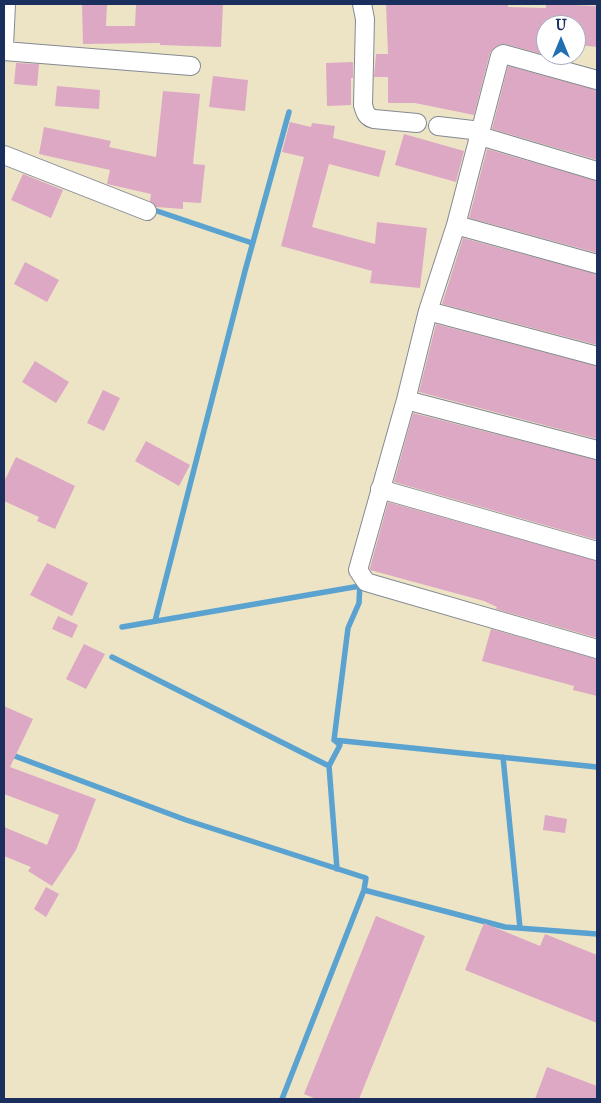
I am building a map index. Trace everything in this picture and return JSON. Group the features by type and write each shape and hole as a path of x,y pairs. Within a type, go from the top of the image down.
{"street":[{"path":"4,46 6,4"},
{"path":"362,4 365,19 363,105 365,113 367,116 374,118 417,123"},
{"path":"4,51 191,66"},
{"path":"597,80 503,54 498,60 456,225 428,312 406,400 358,570 366,582 597,649"},
{"path":"438,126 480,134 597,171"},
{"path":"4,155 147,211"},
{"path":"456,225 597,264"},
{"path":"428,312 597,356"},
{"path":"406,400 597,450"},
{"path":"380,489 597,551"}],"building":[{"path":"82,4 107,4 106,26 135,26 136,4 223,4 221,47 160,45 160,43 83,44"},
{"path":"386,4 508,5 508,7 546,8 546,4 597,6 597,47 586,46 586,15 536,15 536,52 505,44 494,48 490,53 474,115 415,103 388,103 388,77 374,77 376,54 388,54"},
{"path":"353,62 351,105 327,106 326,63"},
{"path":"16,63 39,64 37,86 14,84"},
{"path":"508,66 597,90 597,160 492,129"},
{"path":"213,76 248,80 245,111 209,107"},
{"path":"57,86 100,90 99,109 55,106"},
{"path":"163,91 200,94 193,164 205,165 201,203 183,202 183,209 156,207 150,201 151,194 107,184 110,170 39,154 44,127 111,141 109,147 156,157"},
{"path":"290,122 311,127 312,123 335,126 333,138 386,151 379,177 329,164 312,227 375,244 377,222 427,228 420,288 370,283 372,271 281,246 304,157 282,152"},
{"path":"404,134 464,151 456,182 395,165"},
{"path":"487,149 597,181 597,253 469,218"},
{"path":"23,174 63,190 51,218 11,200"},
{"path":"463,238 597,274 597,345 442,304"},
{"path":"25,262 59,280 47,302 14,284"},
{"path":"436,324 597,366 597,439 419,392"},
{"path":"35,361 69,382 56,403 22,382"},
{"path":"103,390 120,398 104,431 87,423"},
{"path":"413,413 597,460 597,540 394,482"},
{"path":"146,441 190,465 179,486 135,461"},
{"path":"16,457 75,486 55,529 37,521 39,517 4,501 4,482"},
{"path":"388,502 597,561 597,638 496,609 497,607 484,601 370,570"},
{"path":"47,563 88,583 72,616 30,595"},
{"path":"58,616 78,625 72,638 52,629"},
{"path":"491,629 597,659 597,696 573,690 574,686 482,661"},
{"path":"84,644 105,654 86,689 66,679"},
{"path":"4,706 33,719 10,767 96,799 76,850 52,886 28,871 31,867 4,856 4,827 47,845 59,815 4,794"},
{"path":"545,815 567,819 565,833 543,830"},
{"path":"46,887 59,894 46,917 34,909"},
{"path":"376,916 425,936 359,1099 316,1099 304,1094"},
{"path":"484,923 540,946 545,934 597,955 597,1023 465,970"},
{"path":"547,1067 597,1086 597,1099 535,1099"}],"waterway":[{"path":"155,621 245,271 289,112"},
{"path":"157,211 252,243"},
{"path":"337,869 329,766 340,745 334,740 348,628 359,603 360,582"},
{"path":"122,627 360,586"},
{"path":"112,657 329,766"},
{"path":"334,740 597,767"},
{"path":"4,752 186,820 366,878 364,890 505,927 597,934"},
{"path":"503,757 520,928"},
{"path":"282,1099 364,890"}]}
